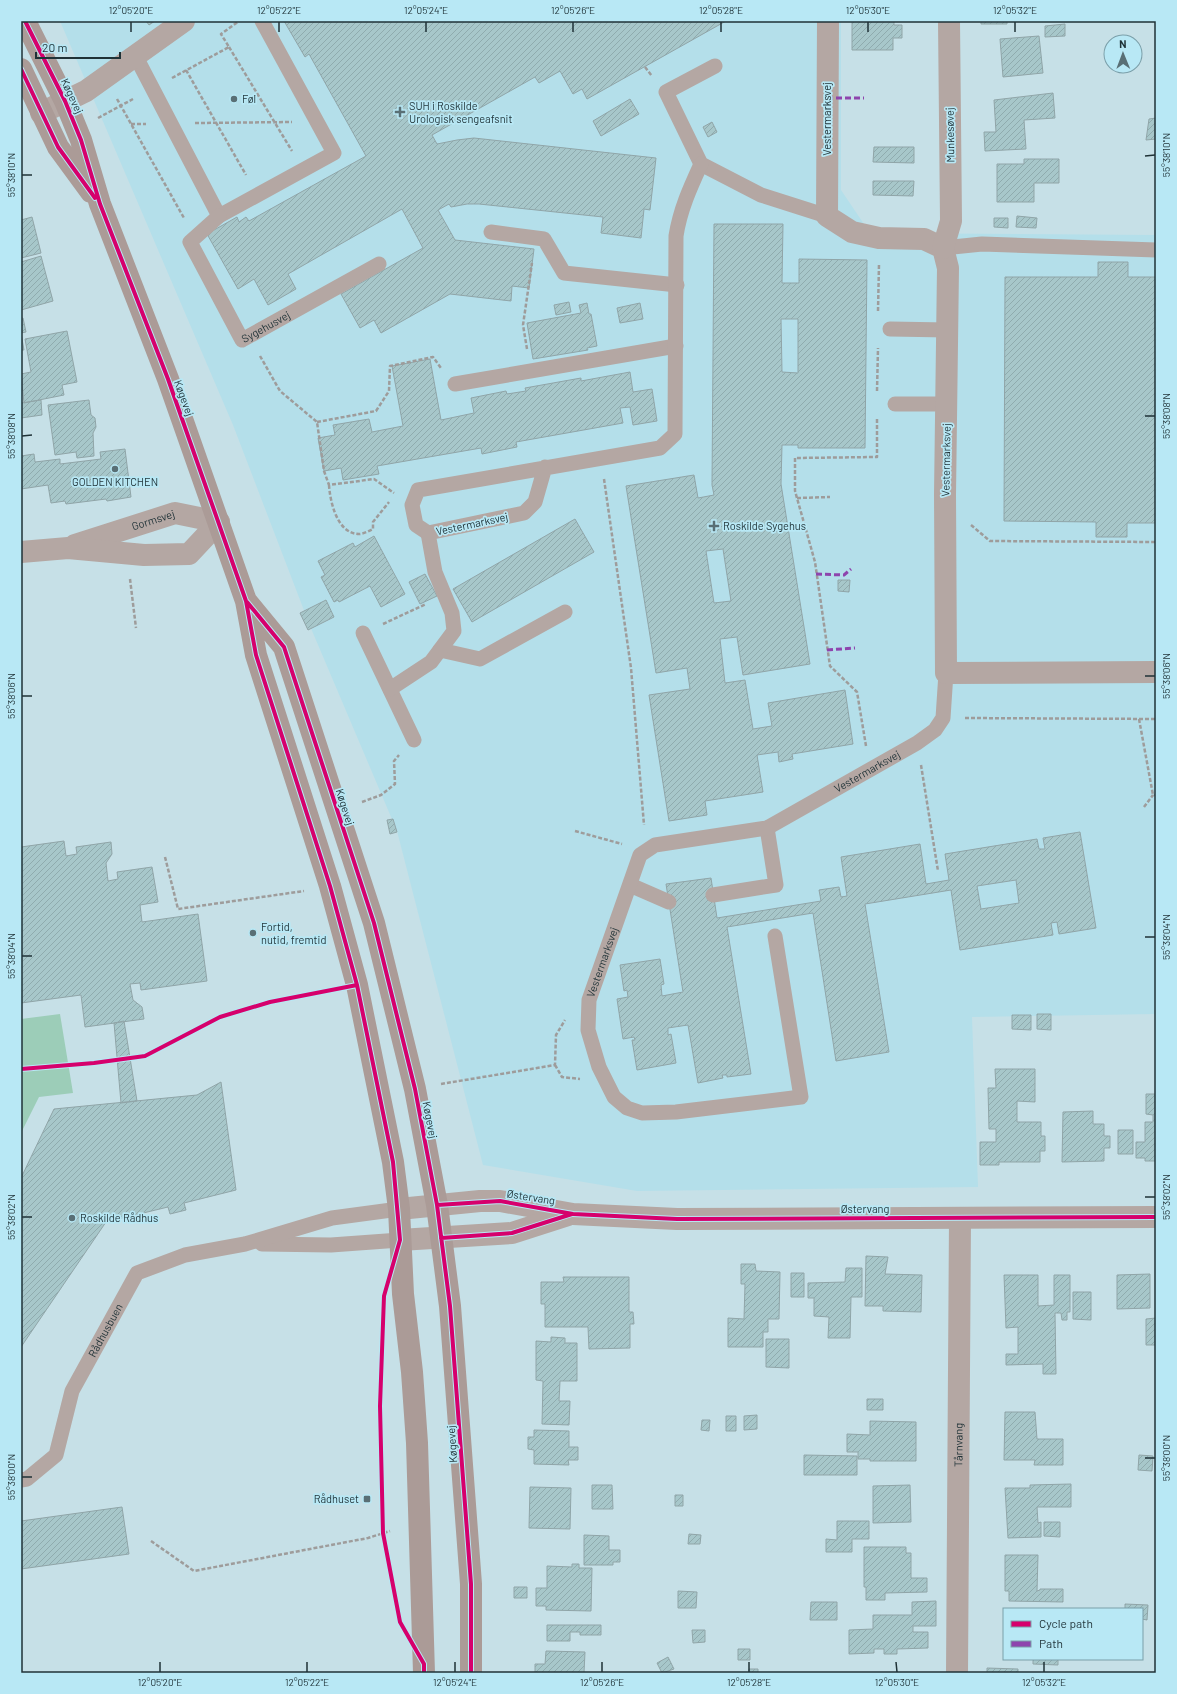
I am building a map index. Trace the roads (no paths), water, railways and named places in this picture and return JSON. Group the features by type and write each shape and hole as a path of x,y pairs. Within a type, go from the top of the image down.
{"street":[{"name":"Køgevej","path":"25,21 65,101 81,140 100,204 168,379 219,522 246,601 256,655 330,886 357,985 393,1162 399,1209 403,1294 412,1372 417,1443 424,1673"},
{"path":"41,113 86,91 184,21"},
{"name":"Vestermarksvej","path":"827,216 828,21"},
{"name":"Munkesøvej","path":"944,248 951,221 949,21"},
{"name":"Køgevej","path":"21,69 58,147 100,204"},
{"path":"827,216 852,232 879,238 924,239 944,248"},
{"name":"Vestermarksvej","path":"944,248 948,268 946,673"},
{"name":"Gormsvej","path":"68,548 175,513 219,522"},
{"name":"Gormsvej","path":"21,552 68,548 127,554 189,554 219,522"},
{"name":"Køgevej","path":"246,601 284,647 374,923 415,1090 437,1205 450,1306 458,1391 471,1584 471,1673"},
{"path":"946,673 1156,672"},
{"name":"Østervang","path":"437,1205 500,1201 574,1214 677,1218 1156,1217"},
{"name":"Rådhusbuen","path":"399,1209 437,1205"},
{"name":"Østervang","path":"441,1238 512,1233 574,1214"},
{"name":"Tårnvang","path":"957,1673 960,1218"},
{"name":"Rådhusbuen","path":"400,1240 441,1238"}],"lane":[{"path":"135,55 219,216 334,153 262,21"},
{"path":"715,66 666,92 701,164 761,195 827,216"},
{"path":"544,467 602,459 660,448 675,434 677,285 676,236 679,218 701,164"},
{"name":"Sygehusvej","path":"219,216 190,242 242,340 379,264"},
{"path":"490,232 544,239 564,273 677,285"},
{"path":"944,248 982,244 1156,250"},
{"path":"890,329 948,330"},
{"path":"455,384 676,346"},
{"path":"895,404 947,404"},
{"name":"Vestermarksvej","path":"544,467 534,502 524,513 428,533 416,525 412,506 418,490 544,467"},
{"path":"390,689 432,662 454,631 452,613 435,572 428,533"},
{"path":"440,650 480,659 564,612"},
{"path":"363,633 414,740"},
{"name":"Vestermarksvej","path":"775,936 801,1097 676,1112 634,1112 620,1104 614,1097 599,1067 588,1030 589,1000 640,855 655,845 767,828 917,743 935,730 943,718 946,673"},
{"path":"713,895 776,885 767,828"},
{"path":"630,885 669,902"},
{"name":"Rådhusbuen","path":"21,1480 26,1479 56,1455 72,1391 137,1273 185,1255 245,1244 332,1218 399,1209"},
{"name":"Rådhusbuen","path":"245,1244 331,1245 400,1240"}],"place":[{"name":"Føl","path":"234,99"},
{"name":"SUH i Roskilde Urologisk sengeafsnit","path":"400,112"},
{"name":"GOLDEN KITCHEN","path":"115,469"},
{"name":"Roskilde Sygehus","path":"714,526"},
{"name":"Fortid, nutid, fremtid","path":"253,933"},
{"name":"Roskilde Rådhus","path":"72,1218"},
{"name":"Rådhuset","path":"367,1499"}]}
